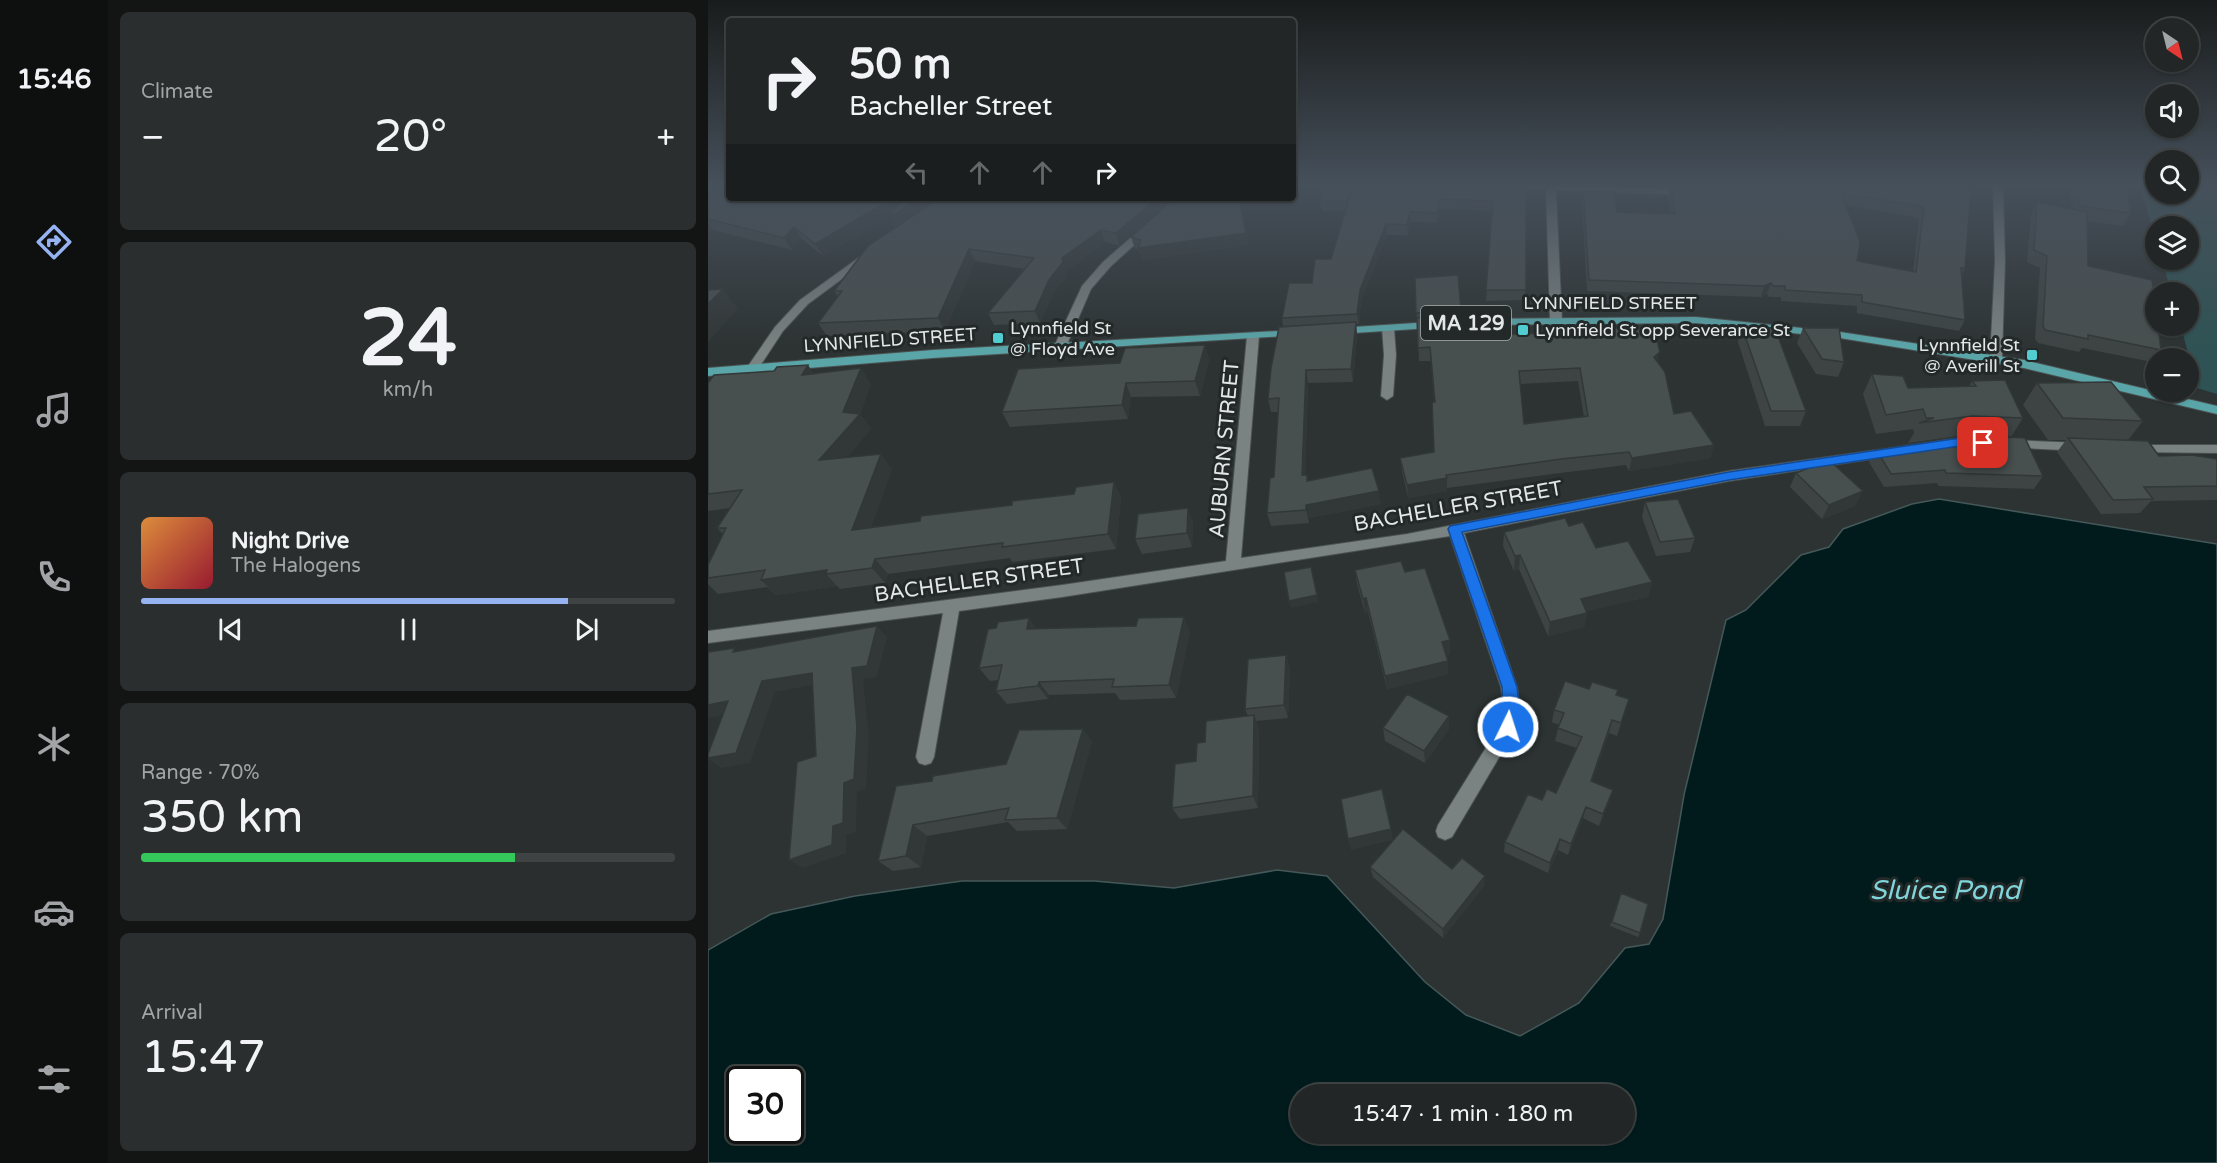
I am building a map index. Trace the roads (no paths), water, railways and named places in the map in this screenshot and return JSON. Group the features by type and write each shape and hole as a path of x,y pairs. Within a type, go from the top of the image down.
{"main road":[{"name":"LYNNFIELD STREET","path":"708,372 933,354 1059,349 1477,322 1696,320 1840,335 1996,359 2217,410"}],"street":[{"path":"1059,349 1086,288 1107,264 1136,239"},
{"path":"1553,239 1556,321"},
{"path":"1996,359 1999,239"},
{"path":"752,369 779,329 804,302 879,248"},
{"path":"1387,396 1390,355 1388,328"},
{"name":"AUBURN STREET","path":"1233,565 1253,336"},
{"path":"1995,443 2099,448"},
{"path":"2123,449 2217,449"},
{"name":"BACHELLER STREET","path":"708,637 1233,565 1455,529 1729,476 1902,450"},
{"path":"1446,831 1508,727 1512,709 1500,654 1455,529"},
{"path":"925,757 952,605"}],"water":[{"name":"Sluice Pond","path":"1939,499 2217,544 2217,1163 708,1163 708,950 771,914 855,896 962,881 1094,881 1174,888 1277,870 1327,876 1425,982 1466,1015 1520,1036 1579,1003 1625,948 1649,944 1663,919 1684,795 1726,620 1746,610 1801,555 1829,547 1843,529 1912,504"}],"place":[{"name":"Lynnfield St opp Severance St","path":"1523,330"},
{"name":"Lynnfield St @ Floyd Ave","path":"998,338"},
{"name":"Lynnfield St @ Averill St","path":"2032,355"}]}
